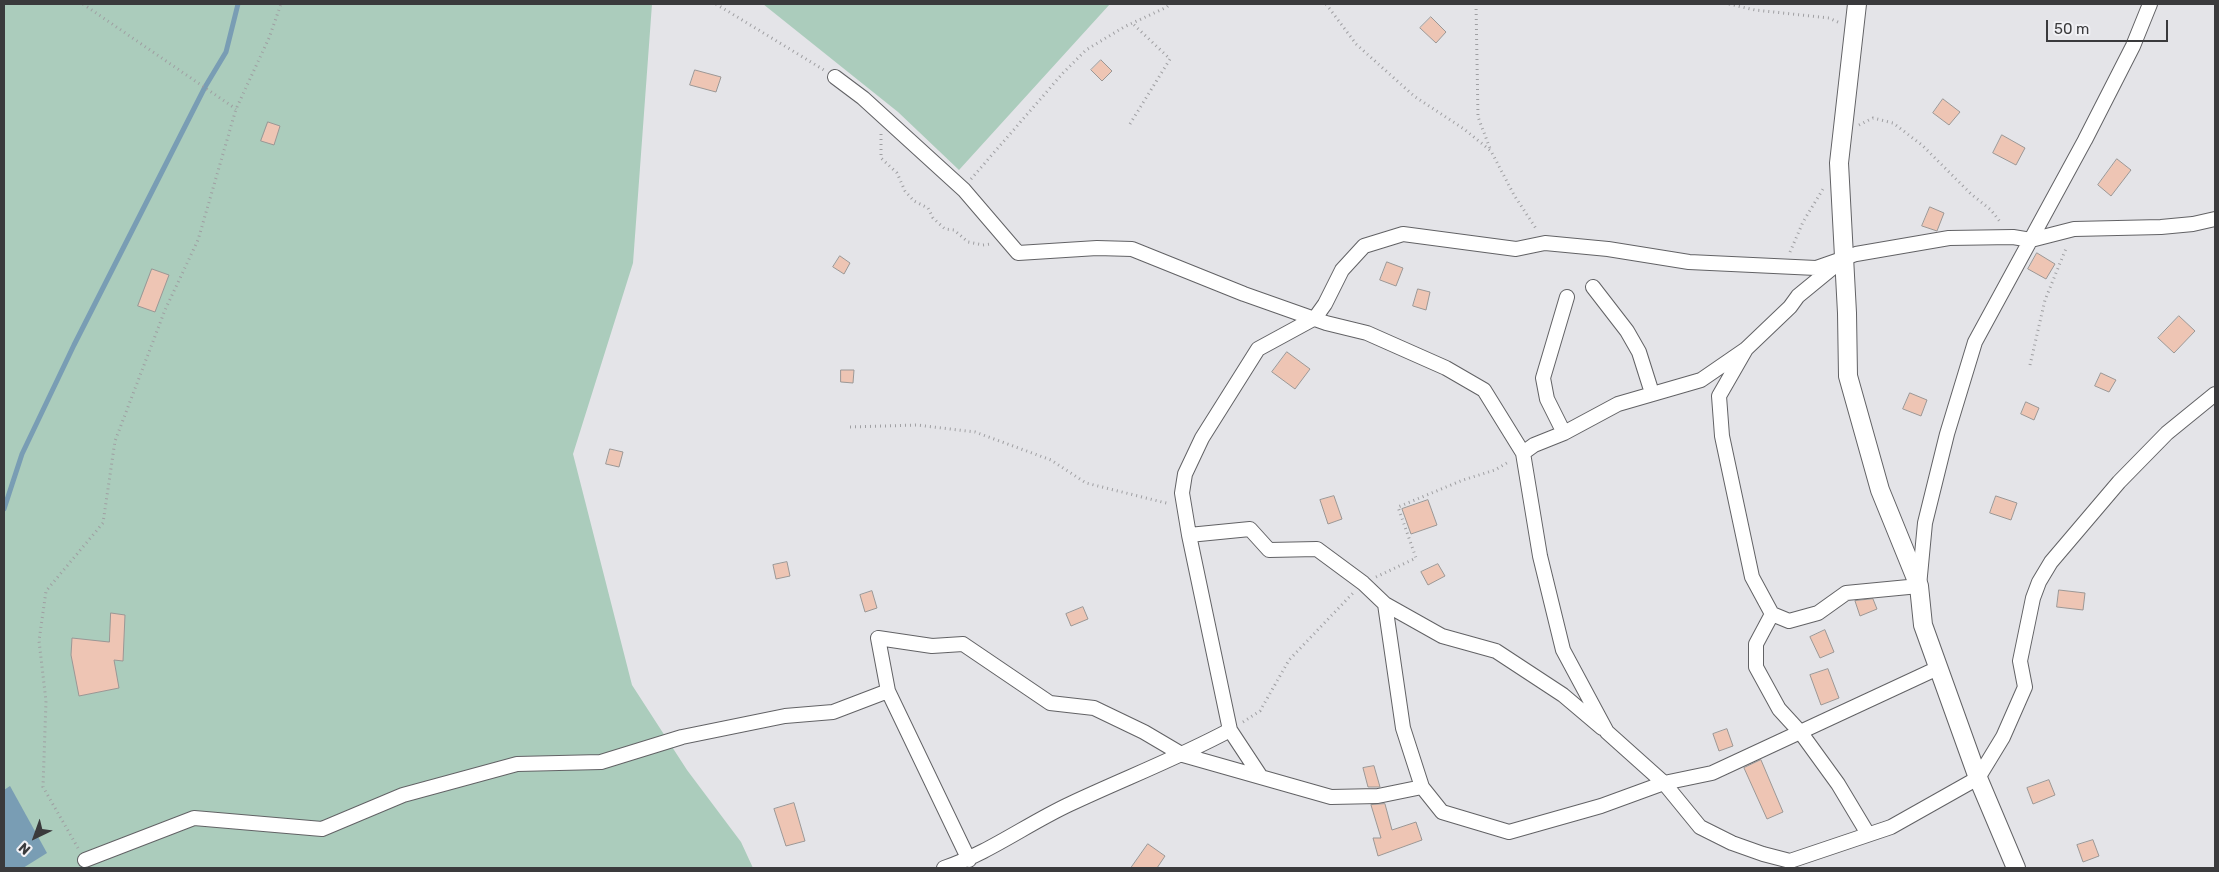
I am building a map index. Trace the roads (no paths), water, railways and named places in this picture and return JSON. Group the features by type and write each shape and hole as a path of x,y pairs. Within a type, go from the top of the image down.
{"street":[{"path":"1858,4 1839,163 1847,314 1848,376 1880,490 1919,586"},
{"path":"2016,868 1978,778 1924,625 1919,586 1925,522 1946,434 1975,342 2133,46 2150,4"},
{"path":"835,77 877,111 959,186 1018,253 1097,248 1132,248 1244,294 1326,323 1367,333 1446,368 1484,390 1523,453 1540,556 1564,650 1607,732"},
{"path":"1261,777 1230,730 1182,493 1186,474 1202,438 1258,349 1315,318 1326,304 1342,270 1364,246 1403,234 1516,249 1545,243 1608,249 1690,262 1816,268 1856,254 1949,238 2013,237 2030,240 2074,229 2161,227 2193,224 2215,219"},
{"path":"1523,453 1534,445 1564,433 1618,404 1701,380 1746,348 1790,307 1798,296 1843,259"},
{"path":"1593,287 1627,331 1638,352 1652,393"},
{"path":"1564,433 1548,399 1543,378 1568,297"},
{"path":"1746,348 1719,396 1722,436 1752,577 1772,614 1789,621 1818,613 1846,592 1919,586"},
{"path":"1189,535 1250,530 1269,550 1317,549 1363,583 1385,604 1442,636 1496,651 1563,695 1664,784 1700,827 1732,843 1788,864 1891,827 1978,778 2003,737 2025,687 2020,661 2033,598 2039,582 2051,562 2126,475 2167,433 2215,394"},
{"path":"1385,604 1403,728 1422,787 1442,812 1509,832 1601,806 1664,784 1712,773 1938,668"},
{"path":"1772,614 1756,644 1756,666 1779,709 1801,733 1838,784 1868,834"},
{"path":"969,860 888,691 878,638 932,646 963,644 1050,703 1094,708 1144,732 1183,755 1331,797 1378,796 1422,787"},
{"path":"85,860 194,818 322,829 403,795 517,764 601,762 682,737 785,716 833,712 888,691"},
{"path":"944,868 969,860 1069,804 1183,755 1230,730"}],"water":[{"path":"10,786 47,853 23,868 6,868 4,866 4,790"}],"waterway":[{"path":"4,509 22,454 74,345 205,87 226,52 238,4"}]}
